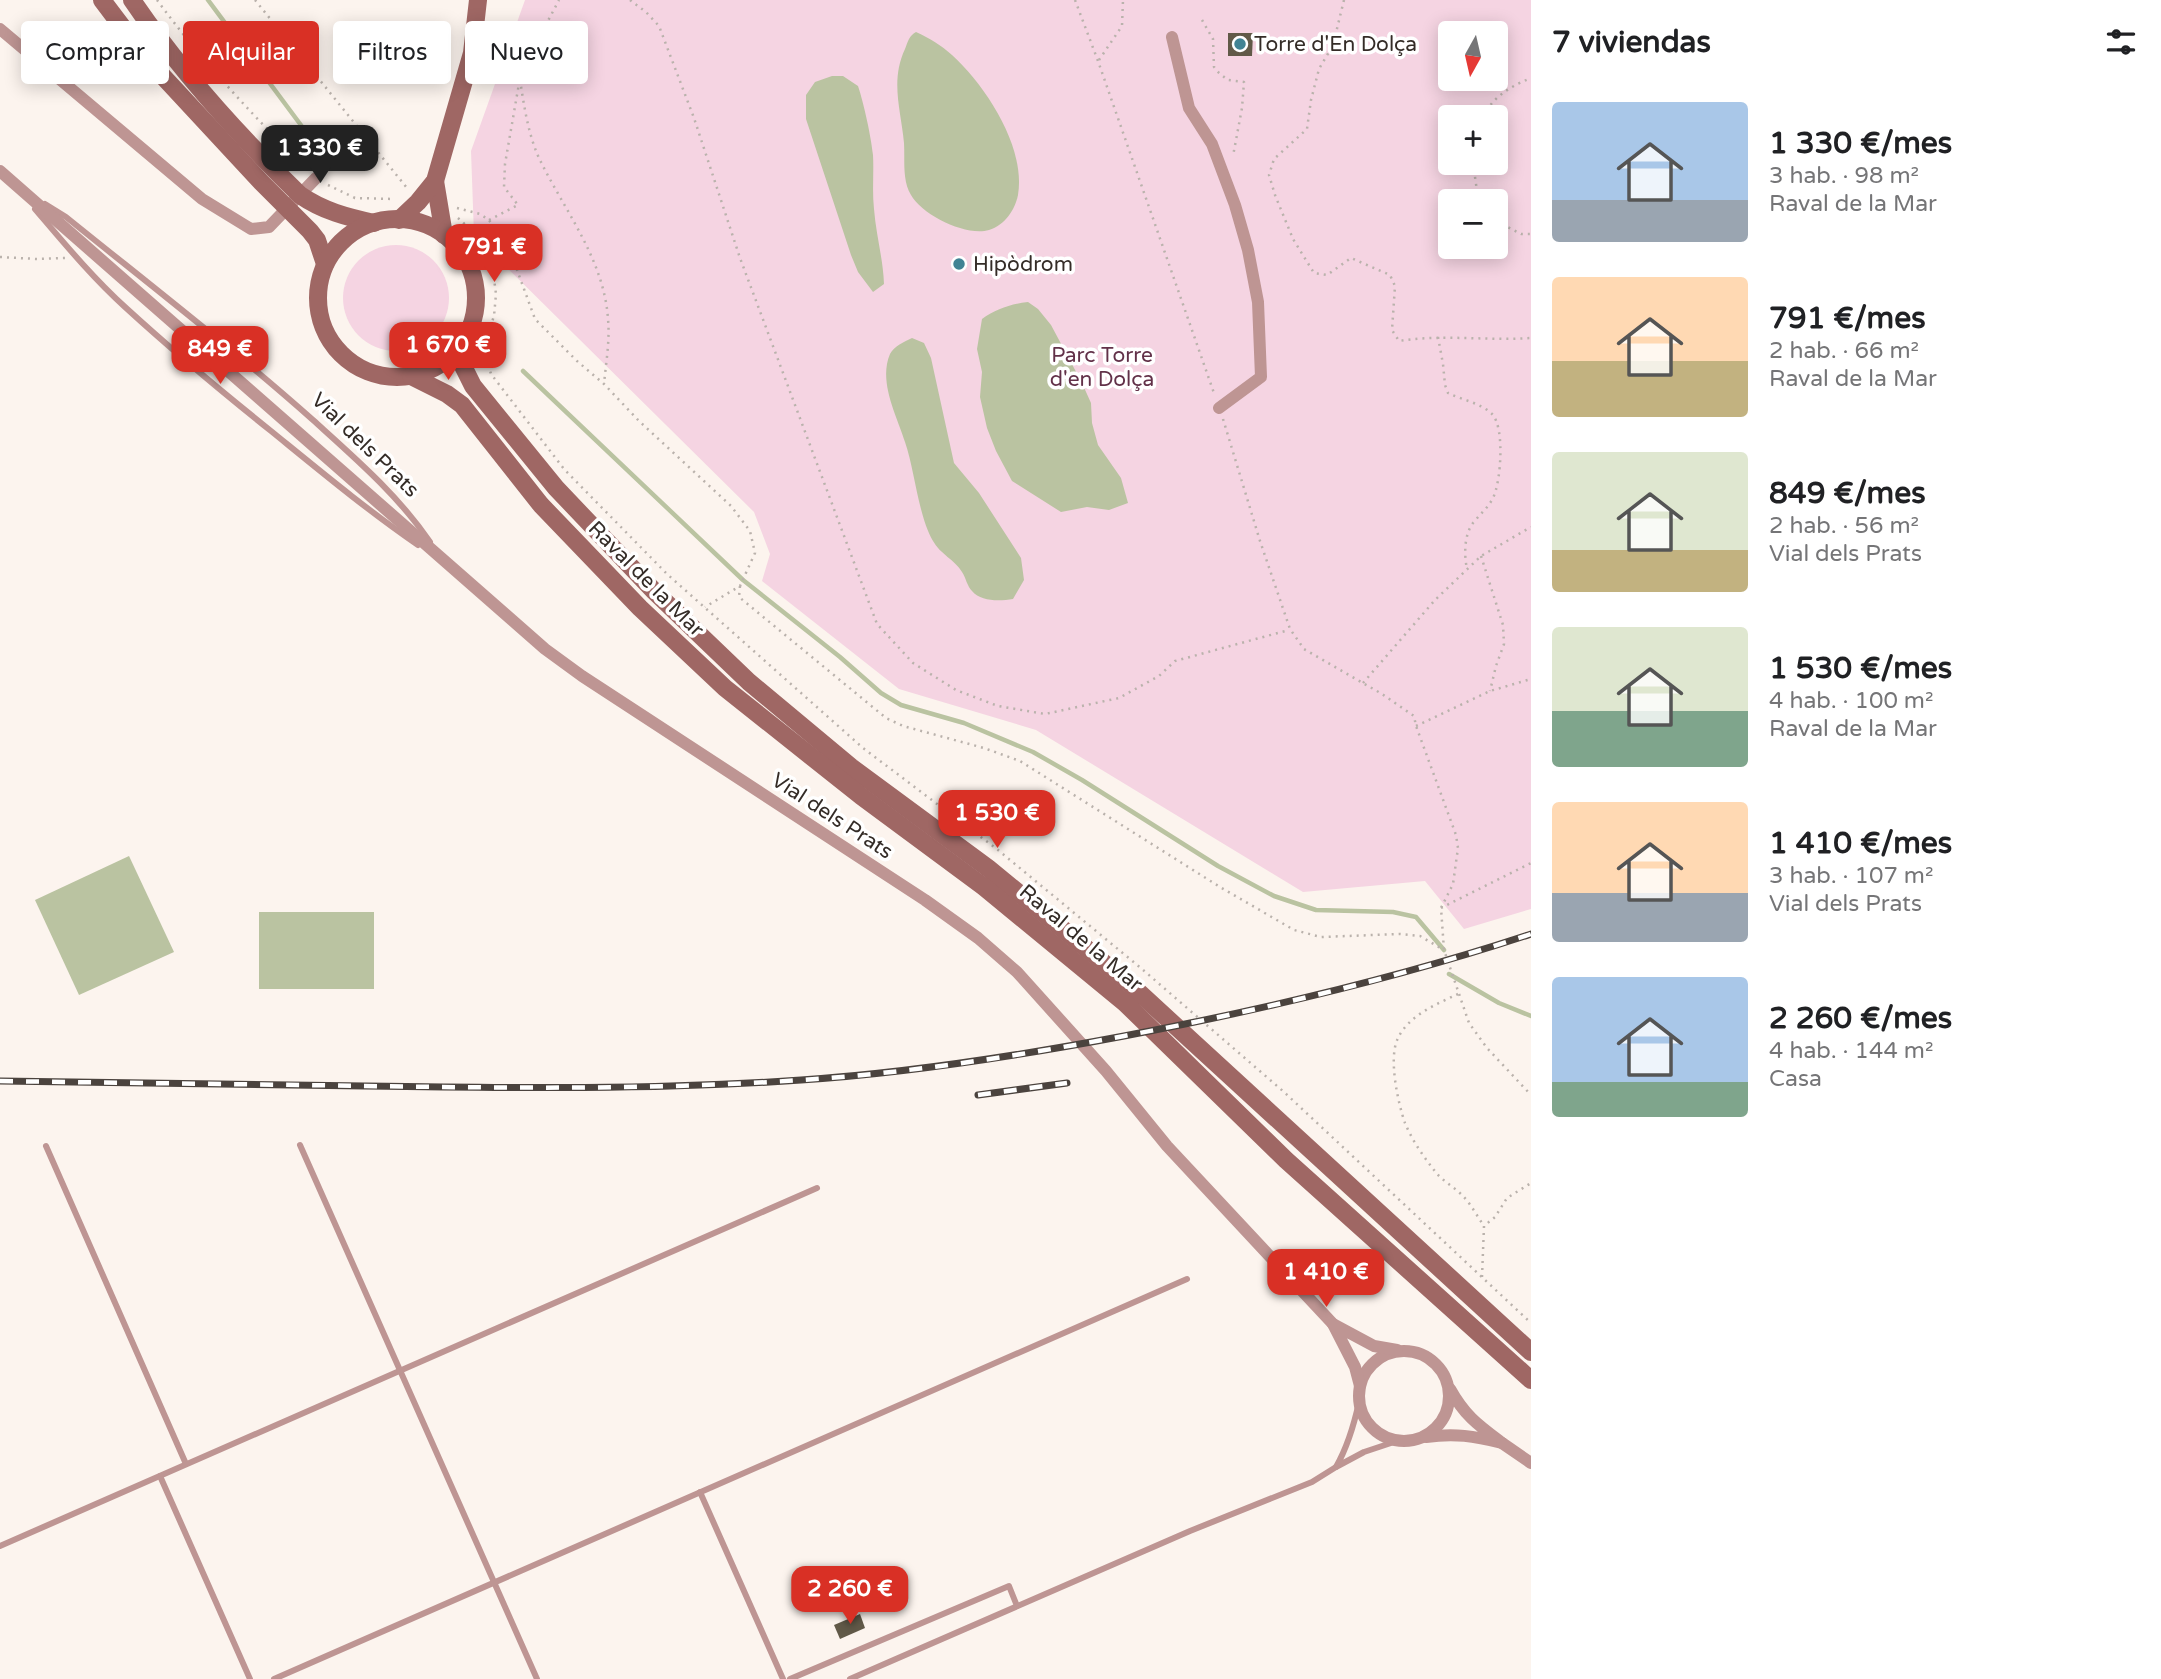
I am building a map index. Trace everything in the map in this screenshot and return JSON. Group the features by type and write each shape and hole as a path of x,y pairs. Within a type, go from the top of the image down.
{"street":[{"path":"102,0 145,57 317,240 325,264"},
{"name":"Raval de la Mar","path":"132,0 161,43 195,83 300,195 334,213 374,223"},
{"path":"399,220 435,181 472,53 478,0"},
{"path":"0,29 202,200 251,229 269,227 316,178"},
{"path":"1172,37 1189,108 1212,144 1228,186 1248,250 1258,302 1261,377 1219,408"},
{"name":"Vial dels Prats","path":"0,171 545,649 925,900 978,938 1017,972 1106,1071 1167,1146 1333,1324 1354,1367 1360,1386 1360,1402"},
{"path":"435,181 444,235"},
{"name":"Raval de la Mar","path":"399,220 422,224 444,235 464,258 475,287 473,318 460,345 443,362 422,373 398,377 374,374 352,363 334,346 322,324 318,288 325,264 350,234 374,223 399,220"},
{"name":"Raval de la Mar","path":"460,345 463,366 473,386 556,488 654,591 750,682 851,767 988,868 1133,987 1531,1352"},
{"name":"Raval de la Mar","path":"411,376 447,394 462,405 541,505 640,608 725,688 861,796 984,887 1125,1003 1286,1160 1531,1380"},
{"name":"Vial dels Prats","path":"1333,1324 1374,1346 1422,1354 1434,1362 1443,1373 1460,1406 1474,1423 1531,1463"},
{"path":"1360,1386 1364,1376 1378,1360 1397,1352 1408,1351"},
{"path":"1422,1438 1445,1417 1450,1397 1448,1386"},
{"path":"1360,1402 1363,1413 1376,1431 1397,1441"},
{"name":"Vial dels Prats","path":"1397,1441 1447,1434 1469,1435 1502,1443"}],"lane":[{"name":"Vial dels Prats","path":"15,185 75,256 124,306 239,406 386,523 446,564"},
{"name":"Vial dels Prats","path":"15,185 66,217 267,379 383,485 415,520 446,564"},
{"path":"300,1145 537,1679"},
{"path":"46,1146 187,1464"},
{"path":"0,1546 817,1188"},
{"path":"274,1679 1187,1279"},
{"name":"Vial dels Prats","path":"1336,1467 1345,1450 1360,1402"},
{"name":"Vial dels Prats","path":"1336,1467 1364,1452 1397,1441"},
{"path":"850,1679 1190,1531 1312,1482 1336,1467"},
{"path":"160,1476 250,1679"},
{"path":"701,1492 783,1679"},
{"path":"790,1679 1009,1586 1017,1606"}],"path":[{"path":"157,0 232,90 316,178 355,198 418,202"},
{"path":"255,0 418,202"},
{"path":"548,21 559,0"},
{"path":"630,0 659,26 694,118 740,258 877,624 913,663 956,690 998,706 1045,715 1119,698 1159,676 1175,661 1290,629"},
{"path":"1075,0 1219,408 1290,629 1304,649 1414,716 1456,835 1458,848 1453,884 1441,908 1444,950 1452,977 1469,1023 1531,1095"},
{"path":"1098,61 1122,26 1123,0"},
{"path":"1344,0 1333,45 1319,69 1307,129 1274,159 1269,175 1293,239 1314,273 1327,275 1351,258 1390,275 1395,286 1392,330 1399,341 1438,337 1503,340 1531,338"},
{"path":"1202,20 1213,39 1214,67 1228,80 1244,82 1228,186"},
{"path":"1491,105 1514,84 1531,78"},
{"path":"489,220 518,205 504,187 505,164 519,84"},
{"path":"521,84 526,117 538,156 575,221 601,283 608,320 604,384"},
{"path":"440,208 458,208 480,214 489,220 513,258 536,319 639,421 731,506 750,531 755,552 738,597 886,718 903,726 984,748 1020,761 1220,887 1294,930 1321,937 1400,934 1420,936 1444,950"},
{"path":"440,208 455,215 469,228 493,271 496,294 494,316 483,348 491,374 564,469 667,574 863,748 998,850 1284,1092 1531,1324"},
{"path":"1508,227 1521,234 1531,234"},
{"path":"0,257 64,259 75,256"},
{"path":"1438,337 1448,393 1493,415 1499,429 1496,489 1486,510 1470,528 1464,554 1467,569"},
{"path":"1362,683 1435,600 1481,556 1531,527"},
{"path":"1481,556 1503,625 1504,643 1490,691"},
{"path":"705,607 740,586"},
{"path":"1416,726 1490,691 1531,679"},
{"path":"1441,908 1531,863"},
{"path":"1458,994 1408,1024 1397,1039 1394,1063 1397,1093 1405,1123 1417,1146 1435,1172 1463,1196 1484,1226 1482,1278"},
{"path":"1484,1226 1495,1217 1507,1198 1531,1183"}],"green space":[{"name":"Parc Torre d'en Dolça","path":"525,0 1531,0 1531,909 1464,929 1425,881 1303,892 1036,730 899,689 762,581 770,554 754,512 474,235 471,151 495,84 588,84 588,21 517,21"},
{"path":"396,245 416,249 433,261 445,278 449,298 445,318 433,335 416,347 396,351 376,347 359,335 347,318 343,298 347,278 359,261 376,249"}],"shaded area":[{"path":"916,32 944,48 965,68 990,100 1010,138 1019,176 1018,195 1008,216 1000,225 989,230 969,230 946,223 917,203 908,189 897,84 909,39"},
{"path":"832,76 843,76 858,86 869,130 873,155 874,209 884,284 873,292 858,272 851,255 806,119 806,95 815,82"},
{"path":"1028,302 1038,309 1051,325 1082,383 1091,403 1092,423 1098,445 1121,478 1128,503 1109,510 1087,507 1061,512 1012,481 996,451 980,397 982,372 977,349 982,319 993,312"},
{"path":"912,338 924,343 931,358 954,463 979,493 1021,558 1024,580 1013,599 991,600 976,595 959,568 936,546 928,530 890,399 886,376 892,351"},
{"path":"129,856 174,952 79,995 35,900"},
{"path":"259,912 374,912 374,989 259,989"}],"building":[{"name":"Torre d'En Dolça","path":"1228,33 1253,33 1252,56 1228,56"},
{"path":"860,1614 865,1628 840,1639 834,1625"}],"waterway":[{"path":"208,0 312,140"},
{"path":"523,371 743,580 881,693 901,705 964,723 1033,752 1218,866 1274,896 1316,910 1393,912 1416,917 1444,950"},
{"path":"1449,974 1499,1003 1531,1016"}],"railway":[{"path":"0,1081 583,1087 747,1083 841,1077 1003,1057 1176,1026 1380,979 1531,934"},
{"path":"978,1095 1067,1083"}],"place":[{"name":"Torre d'En Dolça","path":"1240,44"},
{"name":"Hipòdrom","path":"959,264"}]}
